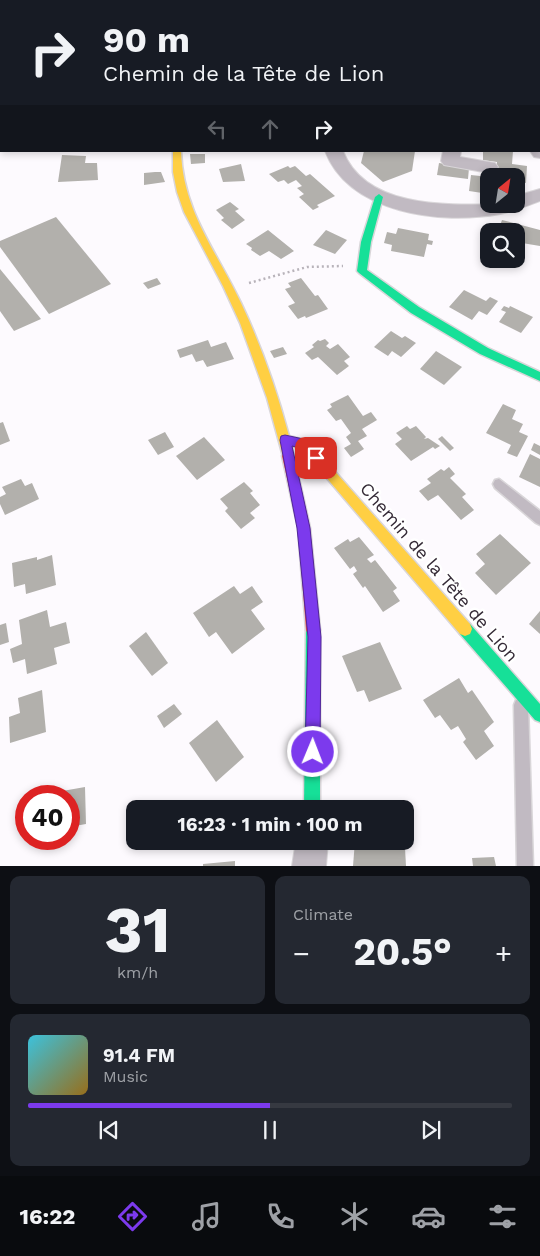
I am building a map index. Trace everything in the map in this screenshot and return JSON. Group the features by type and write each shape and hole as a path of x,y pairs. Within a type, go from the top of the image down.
{"street":[{"path":"177,152 176,167 187,210 229,289 267,379 285,440 304,528 314,637 312,800"},
{"path":"334,152 335,156 349,174 379,197 404,204 448,210 480,209"},
{"path":"452,152 450,160 489,167"},
{"path":"525,200 540,195"},
{"path":"379,197 366,242 362,271 415,310 484,350 540,376"},
{"name":"Chemin de la Tête de Lion","path":"285,440 304,444 539,713"},
{"path":"309,866 311,850"}],"lane":[{"path":"499,484 540,519"},
{"path":"521,693 525,866"}],"path":[{"path":"229,289 279,272 313,265 363,265"}],"building":[{"path":"364,152 415,152 412,171 383,182 361,163"},
{"path":"483,152 513,152 512,164 527,166 526,183 525,168 497,168 497,162 483,160"},
{"path":"190,154 205,154 205,163 191,164"},
{"path":"62,155 86,156 85,163 97,163 98,180 58,182"},
{"path":"439,163 469,168 468,179 437,175"},
{"path":"241,164 245,181 223,182 219,169"},
{"path":"288,166 290,168 295,166 306,176 310,174 335,196 317,205 319,207 313,210 299,197 304,194 297,188 302,186 296,180 288,184 284,180 278,182 269,174"},
{"path":"161,172 165,182 144,185 144,173"},
{"path":"471,175 480,176 480,193 469,191"},
{"path":"230,202 239,209 235,211 245,220 232,229 221,220 224,218 216,210"},
{"path":"56,217 111,284 49,314 0,247 0,241"},
{"path":"502,220 513,223 501,223"},
{"path":"525,226 540,230 540,246 525,244"},
{"path":"398,228 429,234 428,240 433,241 432,245 427,244 424,257 391,251 392,245 384,243 387,232 396,234"},
{"path":"268,230 294,251 281,259 269,251 260,256 251,250 252,248 246,244"},
{"path":"326,230 347,240 335,254 313,245"},
{"path":"0,269 41,319 14,331 0,311"},
{"path":"157,278 161,284 148,289 143,283"},
{"path":"301,278 315,296 318,295 328,309 306,318 305,316 298,319 288,306 295,303 285,289 291,287 288,283"},
{"path":"464,290 486,301 490,297 498,301 487,315 479,311 472,320 449,307"},
{"path":"504,306 509,308 510,306 533,317 521,333 499,322 506,312 501,310"},
{"path":"391,331 402,338 405,336 416,343 401,357 392,351 388,356 374,347"},
{"path":"325,339 329,343 326,346 330,349 338,344 350,357 344,361 349,366 337,375 318,357 312,360 305,353 314,347 312,345 318,340"},
{"path":"208,340 211,347 226,342 234,359 207,367 203,360 196,362 192,354 180,358 177,350"},
{"path":"283,347 287,354 274,358 270,351"},
{"path":"436,351 462,367 444,385 420,369"},
{"path":"348,395 363,416 371,412 377,420 362,429 367,436 358,441 364,449 351,457 344,448 351,444 346,437 351,433 341,419 336,421 327,410 332,407 330,404"},
{"path":"503,404 516,410 512,419 523,424 519,432 528,436 517,457 507,453 511,445 486,433"},
{"path":"3,422 10,441 0,445 0,423"},
{"path":"407,426 410,429 416,426 426,437 424,439 428,438 440,446 435,449 433,447 411,461 395,444 402,439 396,433"},
{"path":"165,432 174,447 158,455 148,440"},
{"path":"442,436 454,448 450,451 438,439"},
{"path":"204,437 225,460 197,480 176,456"},
{"path":"534,443 540,446 540,455 531,450"},
{"path":"530,454 540,459 540,487 519,477"},
{"path":"449,467 455,474 450,478 466,494 462,497 474,510 461,520 438,495 428,501 419,491 431,483 427,479 441,469 444,471"},
{"path":"21,479 25,486 32,483 39,499 5,515 0,504 0,497 6,494 2,487"},
{"path":"244,482 253,491 250,493 260,505 250,513 255,518 241,529 225,511 228,508 220,499"},
{"path":"500,534 531,563 496,595 475,573 485,564 476,554"},
{"path":"359,537 374,555 367,559 371,563 375,560 397,588 393,591 400,601 383,612 365,586 363,588 353,574 357,571 354,566 350,569 334,548 348,539 350,542"},
{"path":"52,555 56,585 26,594 25,584 14,587 12,563 37,557 37,560"},
{"path":"234,586 240,594 252,586 263,602 251,610 265,629 232,654 216,632 209,637 193,613"},
{"path":"47,610 50,627 66,622 70,643 54,648 57,664 27,674 25,659 13,663 10,649 22,644 19,620"},
{"path":"540,611 540,634 529,624"},
{"path":"6,623 9,642 0,645 0,625"},
{"path":"146,632 168,663 152,676 129,646"},
{"path":"380,642 402,689 369,702 364,690 357,692 342,656"},
{"path":"459,678 468,693 472,690 494,722 484,731 494,746 476,760 463,742 466,739 458,726 451,730 440,715 435,718 423,700"},
{"path":"42,690 46,732 10,743 9,717 20,713 18,698"},
{"path":"174,704 182,714 164,728 157,716"},
{"path":"217,720 244,757 216,782 189,743"},
{"path":"85,787 86,824 80,825 80,788"},
{"path":"354,850 405,850 406,866 353,866"},
{"path":"494,857 496,866 473,866 472,858"},
{"path":"235,861 235,866 203,866 203,864"}],"traffic: fast":[{"path":"379,197 366,242 362,271 415,310 484,351 540,377"},
{"path":"465,629 540,715"},
{"path":"312,800 313,630"}],"traffic: slow":[{"path":"451,0 458,0"},
{"path":"177,152 178,172 188,212 228,286 245,323 273,398 288,456"},
{"path":"285,440 304,444 465,629"}],"traffic: jam":[{"path":"288,456 304,528 313,630"}],"route":[{"path":"313,752 314,637 304,528 285,440 304,444 316,458"}]}
